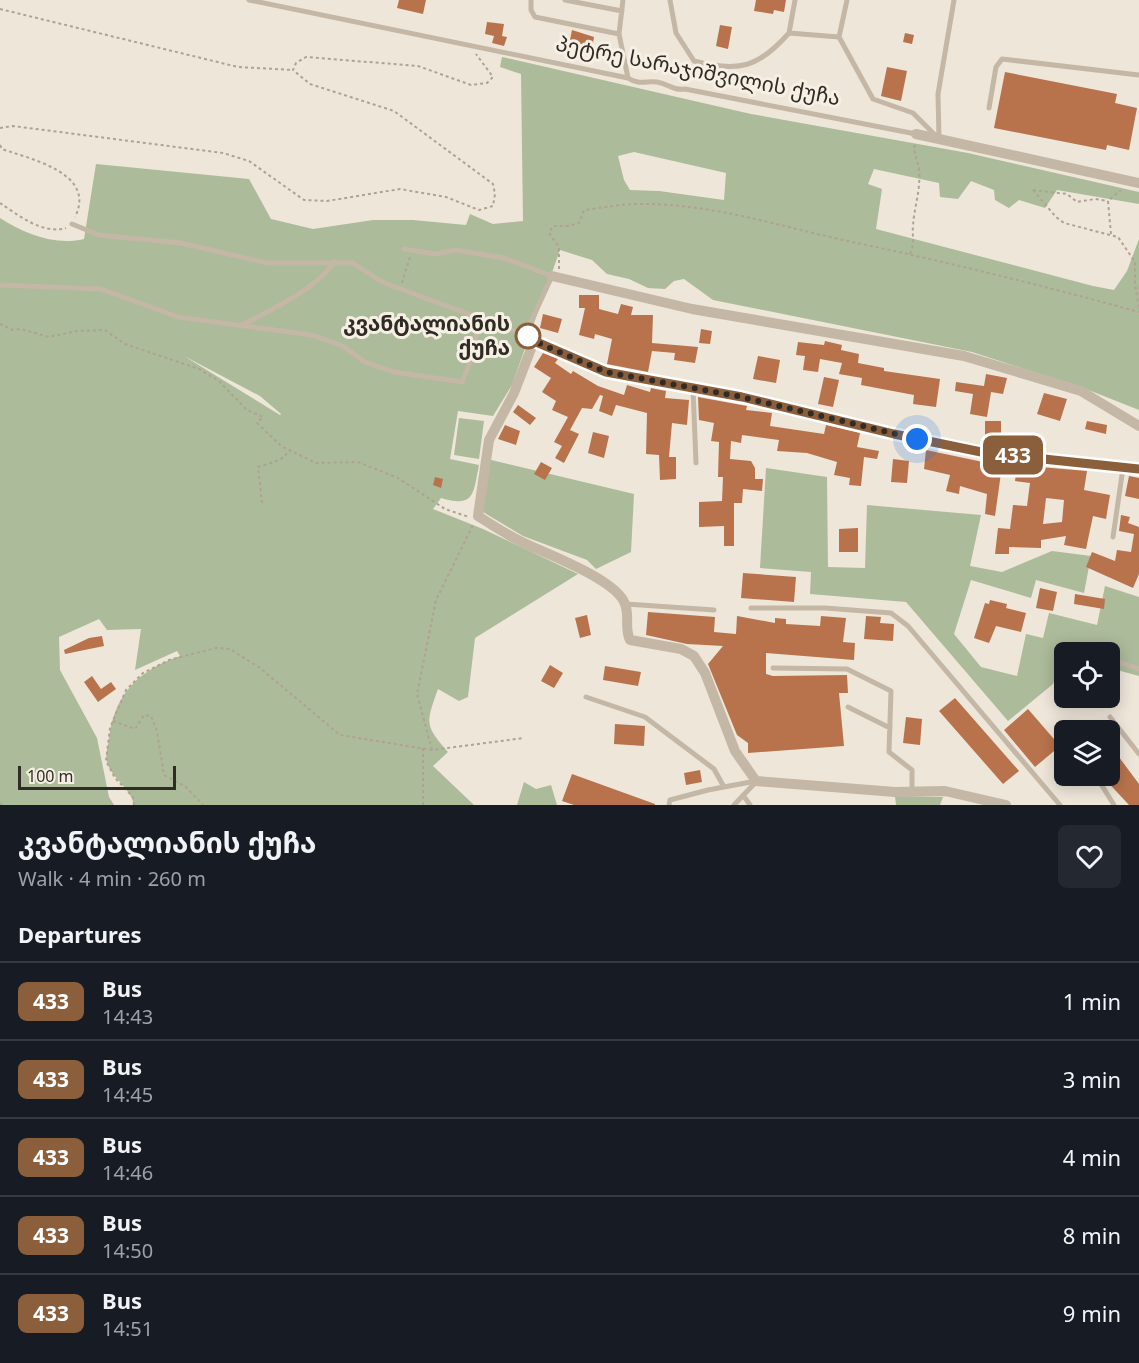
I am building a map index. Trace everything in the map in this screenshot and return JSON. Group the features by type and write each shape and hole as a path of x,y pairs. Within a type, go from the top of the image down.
{"street":[{"name":"პეტრე სარაჯიშვილის ქუჩა","path":"916,134 1134,182"},
{"path":"555,276 692,309 964,356 1081,391 1139,426"},
{"path":"1006,805 945,791 756,782 735,751 705,673 694,656 681,648 630,640 626,631 626,604 620,596 579,567 522,542 478,516 489,440 514,393 529,338 606,372 742,397 894,434 986,453 1124,465 1139,469"}],"lane":[{"name":"პეტრე სარაჯიშვილის ქუჩა","path":"249,0 469,44 628,78 639,83 661,83 672,90 686,89 916,134"},
{"path":"531,0 531,10 535,17 619,34"},
{"path":"565,0 622,11"},
{"path":"623,0 619,34 628,78"},
{"path":"670,0 676,33 694,61 719,68 754,64 772,52 789,33 795,0"},
{"path":"848,0 839,37 873,99 913,113 939,139"},
{"path":"939,139 938,94 954,0"},
{"path":"789,33 839,37"},
{"path":"989,108 996,67 1002,58 1139,75"},
{"path":"72,224 99,235 181,243 267,263 353,263 382,282 529,338 555,276 504,258 455,250 436,254 408,250"},
{"path":"243,324 288,302 321,279 335,262"},
{"path":"0,285 101,289 178,317 312,335 343,346 365,362 394,372 462,382 470,363 480,319"},
{"path":"693,389 696,463"},
{"path":"1113,537 1124,465"},
{"path":"626,604 714,610"},
{"path":"751,608 825,608 891,613 908,626 1060,805"},
{"path":"1120,662 1139,669"},
{"path":"774,668 847,669 891,691 889,752 912,770 912,791"},
{"path":"586,697 645,717 714,769 724,787"},
{"path":"848,707 890,728"},
{"path":"1110,717 1136,745 1139,754"},
{"path":"669,805 670,800 756,782"},
{"path":"734,805 732,803 756,782"},
{"path":"1102,786 1114,805"},
{"path":"743,795 750,805"}],"path":[{"path":"0,9 238,67 293,70 310,84 394,111 493,184 495,194 493,206 479,210 446,197 400,189 327,201 304,200 249,161 223,153 13,126 0,128"},
{"path":"293,70 296,63 306,57 418,66 471,85 487,83 493,77 469,44"},
{"path":"910,254 915,244 913,225 917,210 920,174 913,155 916,134"},
{"path":"0,145 2,148 52,166 76,186 79,200 78,212 72,224 64,230 47,228 26,220 0,203"},
{"path":"555,276 559,247 549,233 553,226 568,226 579,222 584,210 617,205 695,207 737,213 807,232 962,265 1139,310 1135,262 1118,237 1064,223 1056,218 1033,190 1067,194 1077,202 1108,201 1134,182"},
{"path":"1108,201 1111,234"},
{"path":"401,289 408,250"},
{"path":"0,324 12,330 21,329 50,337 77,330 105,330 125,344 199,369 209,375 237,397 247,410 263,417 257,423 281,446 316,463 358,462 398,478 445,510 464,517 478,516"},
{"path":"262,503 258,466 280,460 291,450"},
{"path":"432,750 417,694 436,600 478,516"},
{"path":"134,805 133,797 115,778 106,761 113,721 126,690 143,673 169,660 216,648 230,649 260,668 340,735 432,750 524,738"},
{"path":"113,721 135,729 144,715 151,716 157,731 164,775 186,787 203,805"},
{"path":"423,748 423,805"}],"green space":[{"path":"502,57 751,114 968,153 1139,192 1139,204 1057,190 1045,208 1019,200 1009,208 995,200 994,190 971,181 958,199 940,197 939,183 874,169 868,184 882,189 876,229 1093,286 1114,290 1127,271 1139,239 1139,410 1086,389 972,352 713,300 684,279 674,281 665,289 648,288 629,279 607,274 592,260 560,250 512,385 493,416 458,411 450,459 479,465 473,491 466,500 452,501 441,498 433,509 483,529 578,574 475,638 468,697 459,701 438,689 431,709 430,723 435,736 448,752 433,766 474,805 134,805 107,762 106,754 116,709 131,686 141,677 165,662 180,656 177,651 135,670 141,629 107,630 99,619 59,637 60,670 97,738 109,797 114,805 0,805 0,218 30,234 51,240 84,239 96,164 249,179 271,219 313,229 373,220 413,220 466,225 470,214 493,224 523,221 521,74 500,67","holes":["634,152 726,173 724,200 659,191 630,190 624,180 618,156","184,356 260,396 281,414 280,415"]},
{"path":"459,418 484,421 479,459 454,455"},
{"path":"487,459 634,494 631,552 596,569 587,560 523,536 483,512"},
{"path":"766,468 827,477 828,567 865,568 867,505 981,515 970,566 1002,572 1052,551 1091,556 1084,593 1036,580 1031,598 971,580 954,634 981,667 1017,676 1026,634 1043,638 1049,613 1097,625 1105,586 1139,597 1139,676 1120,671 1120,642 1054,642 1053,684 1008,721 906,602 810,594 811,572 760,568"},
{"path":"524,782 536,789 551,785 557,805 517,805"},
{"path":"895,796 943,797 940,805 896,805"}],"building":[{"path":"399,0 426,0 423,14 397,8"},
{"path":"756,0 786,0 784,12 774,10 773,14 754,11"},
{"path":"487,22 504,24 502,36 507,37 504,46 492,43 494,36 485,34"},
{"path":"720,25 732,27 728,49 716,46"},
{"path":"572,30 594,37 592,49 569,45"},
{"path":"905,33 914,35 912,44 903,42"},
{"path":"887,67 907,71 901,101 881,96"},
{"path":"1005,72 1117,94 1115,103 1137,108 1129,150 1107,145 1106,150 994,128"},
{"path":"579,295 599,295 599,309 618,314 621,304 633,307 631,315 653,315 652,343 698,347 695,363 674,360 675,353 652,351 648,372 607,364 612,339 595,334 594,339 579,335 585,308 579,308"},
{"path":"543,314 562,319 558,333 540,328"},
{"path":"701,329 712,331 710,344 699,343"},
{"path":"825,341 842,345 841,350 859,354 858,363 884,368 884,371 940,379 936,407 913,404 914,395 861,385 862,378 839,374 842,363 820,359 818,372 803,370 805,356 796,355 798,342 824,345"},
{"path":"543,353 558,359 555,363 571,374 573,371 598,386 624,395 627,385 650,392 651,388 666,391 665,398 689,400 687,425 672,423 669,457 676,457 676,479 660,480 659,455 646,454 647,413 616,405 612,416 599,411 603,396 600,395 592,409 582,408 570,430 579,434 564,463 555,458 562,446 554,442 568,417 552,410 556,401 542,392 551,378 534,367"},
{"path":"758,356 780,360 776,383 753,379"},
{"path":"986,374 1007,378 1003,394 991,392 987,417 970,414 973,394 955,391 956,382 984,386"},
{"path":"824,377 839,380 833,407 818,404"},
{"path":"1044,393 1067,399 1060,421 1037,414"},
{"path":"698,397 747,406 746,410 772,413 770,426 824,434 826,425 860,433 857,447 879,451 877,459 864,457 861,486 849,485 850,478 834,475 837,462 807,453 777,451 779,440 742,435 741,443 731,441 730,459 751,461 755,468 755,479 763,479 762,491 743,489 742,503 734,503 734,546 724,546 724,526 699,527 699,502 722,501 723,477 718,477 719,442 711,441 714,423 699,420"},
{"path":"518,405 536,418 530,425 513,412"},
{"path":"985,421 1001,421 1001,438 985,438"},
{"path":"1087,421 1107,425 1106,434 1085,429"},
{"path":"505,425 520,431 516,445 498,439"},
{"path":"593,432 609,436 604,458 588,453"},
{"path":"926,450 1002,466 995,516 985,514 987,494 960,486 959,494 946,491 950,475 924,469"},
{"path":"893,459 909,461 907,483 891,482"},
{"path":"541,462 552,468 545,480 534,474"},
{"path":"1017,465 1087,471 1084,490 1110,495 1106,519 1093,516 1086,549 1064,545 1066,536 1041,540 1041,548 1009,547 1009,554 995,554 998,528 1010,529 1013,505 1027,506 1030,483 1015,481","holes":["1046,498 1064,500 1062,522 1043,524"]},
{"path":"1129,476 1139,478 1139,499 1125,496"},
{"path":"435,477 443,479 441,488 433,485"},
{"path":"1121,515 1130,517 1128,523 1139,527 1139,574 1133,588 1086,567 1092,552 1115,561 1117,550 1131,552 1134,534 1119,531"},
{"path":"858,528 858,552 839,552 839,529"},
{"path":"743,573 796,577 794,602 741,598"},
{"path":"1040,588 1057,592 1053,611 1036,608"},
{"path":"1075,594 1105,599 1104,609 1074,604"},
{"path":"990,600 1007,604 1006,608 1026,613 1021,632 996,626 989,643 974,638 985,603 989,604"},
{"path":"648,612 715,617 714,632 736,634 737,616 775,623 775,618 786,619 786,624 820,626 821,616 846,618 843,642 855,643 854,660 766,653 766,674 773,676 847,675 848,693 839,693 844,746 748,753 748,743 737,735 708,664 723,646 687,644 646,635"},
{"path":"587,615 591,635 580,638 575,618"},
{"path":"866,616 881,617 880,623 894,624 893,641 864,639"},
{"path":"102,636 104,646 65,654 64,650 89,638"},
{"path":"550,665 563,673 554,688 541,681"},
{"path":"605,666 641,672 638,686 603,680"},
{"path":"92,676 101,689 111,682 116,689 98,702 84,682"},
{"path":"955,698 1019,771 1003,784 939,711"},
{"path":"1028,709 1054,739 1054,751 1035,767 1004,730"},
{"path":"906,717 922,719 920,745 903,743"},
{"path":"615,724 645,726 644,746 614,744"},
{"path":"1120,758 1139,784 1139,805 1129,805 1111,786 1120,786"},
{"path":"700,770 702,782 686,785 684,773"},
{"path":"572,774 655,805 574,805 562,801"}],"bus line":[{"name":"433","path":"525,334 534,341 606,372 742,397 894,434 986,453 1079,460 1139,469"}],"place":[{"name":"კვანტალიანის ქუჩა","path":"528,336"}],"route":[{"path":"528,336 525,334 534,341 606,372 742,397 917,439"}]}
